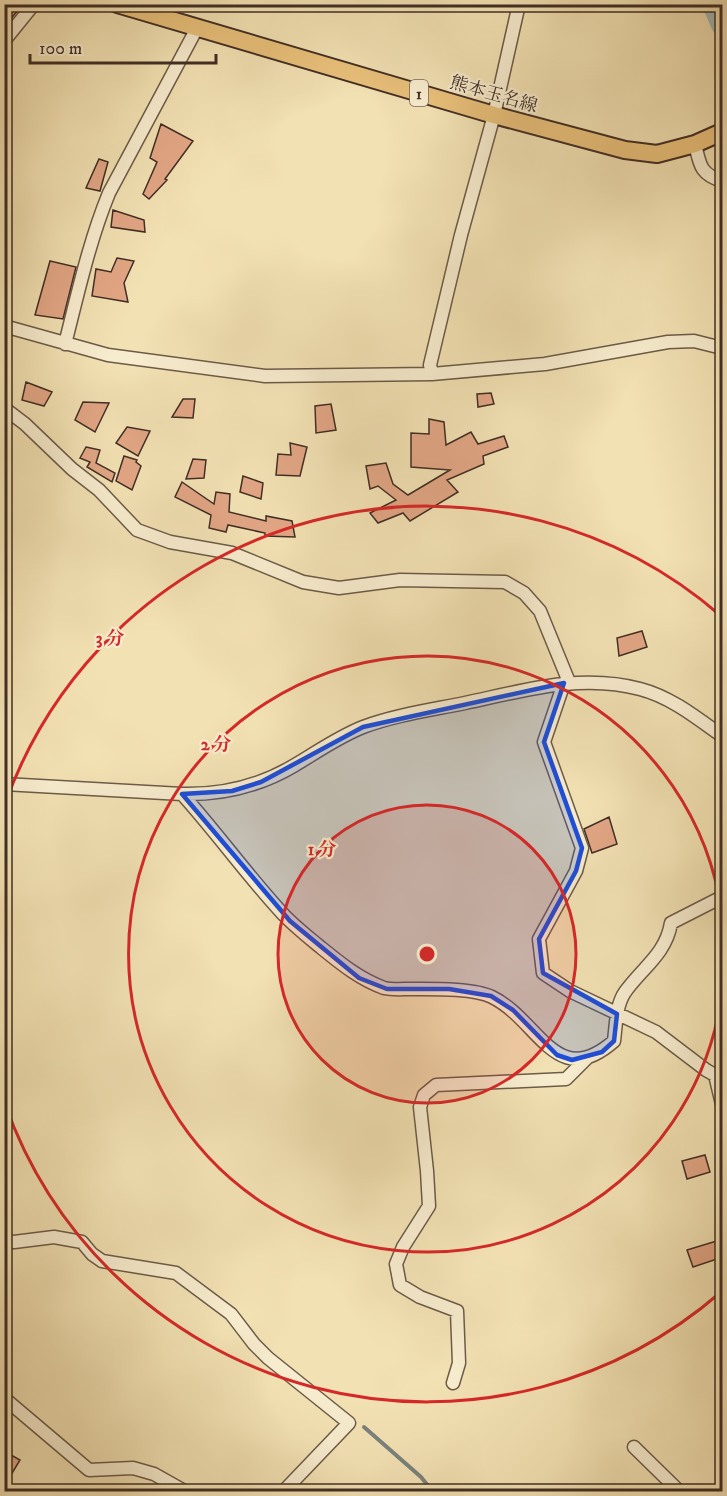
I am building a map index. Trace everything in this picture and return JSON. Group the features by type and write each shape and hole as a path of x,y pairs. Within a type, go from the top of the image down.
{"main road":[{"name":"熊本玉名線","path":"117,4 494,115 625,150 657,154 695,144 723,132"}],"street":[{"path":"4,41 34,4"},
{"path":"432,374 430,365 461,235 494,115 519,4"},
{"path":"65,344 88,253 109,193 197,28"},
{"path":"695,144 701,169 713,178 723,181"},
{"path":"4,326 108,355 265,376 432,374 545,364 668,342 694,341 723,348"},
{"path":"4,408 99,490 137,530 170,542 232,553 303,582 339,588 400,580 505,582 524,593 540,611 567,683 544,742 582,848 576,871 539,939 543,973 570,991 656,1032 719,1077 723,1104"},
{"path":"4,784 182,795 206,795 232,791 261,782 293,766 333,741 363,727 414,713 567,683 612,683 641,689 685,710 723,736"},
{"path":"182,795 281,912 359,978 387,989 449,989 491,996 513,1010 557,1055 572,1060 602,1052 614,1041 617,1014 624,993 657,955 668,938 671,923 723,897"},
{"path":"453,1383 459,1363 457,1311 420,1297 400,1285 396,1264 403,1247 429,1206 420,1107 424,1095 436,1085 566,1079 588,1057"},
{"path":"4,1241 54,1237 82,1242 92,1254 102,1261 176,1273 231,1314 268,1358 349,1423 283,1491"},
{"path":"4,1398 89,1470 133,1468 154,1474 186,1491"},
{"path":"634,1447 680,1491"}],"highlighted area":[{"path":"564,683 544,742 582,848 576,871 539,939 543,973 617,1014 614,1041 602,1052 572,1060 557,1055 513,1010 491,996 449,989 387,989 359,978 290,921 182,794 232,791 261,782 363,727"}],"building":[{"path":"4,4 13,4 19,9 4,27"},
{"path":"161,124 193,141 165,179 167,180 149,199 143,194 157,162 150,158"},
{"path":"99,159 108,162 100,191 86,188"},
{"path":"113,210 144,220 145,232 111,227"},
{"path":"117,258 134,261 124,283 128,302 92,296 96,269 111,272"},
{"path":"50,261 76,267 63,319 35,315"},
{"path":"26,382 52,392 44,406 22,400"},
{"path":"491,393 494,404 478,407 477,394"},
{"path":"183,399 195,399 193,418 172,417"},
{"path":"83,402 109,403 95,432 75,420"},
{"path":"331,404 336,430 316,433 315,406"},
{"path":"429,419 444,422 446,445 471,432 478,444 504,436 508,447 483,456 484,464 447,480 458,492 410,521 403,513 378,523 370,513 396,500 378,486 370,489 366,466 386,463 393,484 408,495 450,470 411,467 411,433 429,434"},
{"path":"127,427 150,431 138,456 116,443"},
{"path":"290,443 307,447 300,476 276,475 278,454 291,455"},
{"path":"86,447 100,450 96,463 115,473 112,482 87,467 90,462 80,458"},
{"path":"124,456 137,460 136,462 141,466 132,490 116,481"},
{"path":"193,459 206,460 204,478 186,479"},
{"path":"243,476 263,483 261,499 240,492"},
{"path":"182,482 214,504 216,492 230,494 229,512 266,521 266,516 292,521 295,537 265,536 265,533 228,525 226,532 209,528 211,515 175,497"},
{"path":"642,631 647,647 619,656 617,638"},
{"path":"609,817 617,844 592,853 584,829"},
{"path":"705,1155 710,1172 687,1179 682,1161"},
{"path":"723,1239 723,1257 693,1267 687,1250"},
{"path":"4,1451 20,1460 11,1475 4,1471"}],"waterway":[{"path":"713,4 722,25"},
{"path":"364,1427 421,1477 433,1492"}]}
